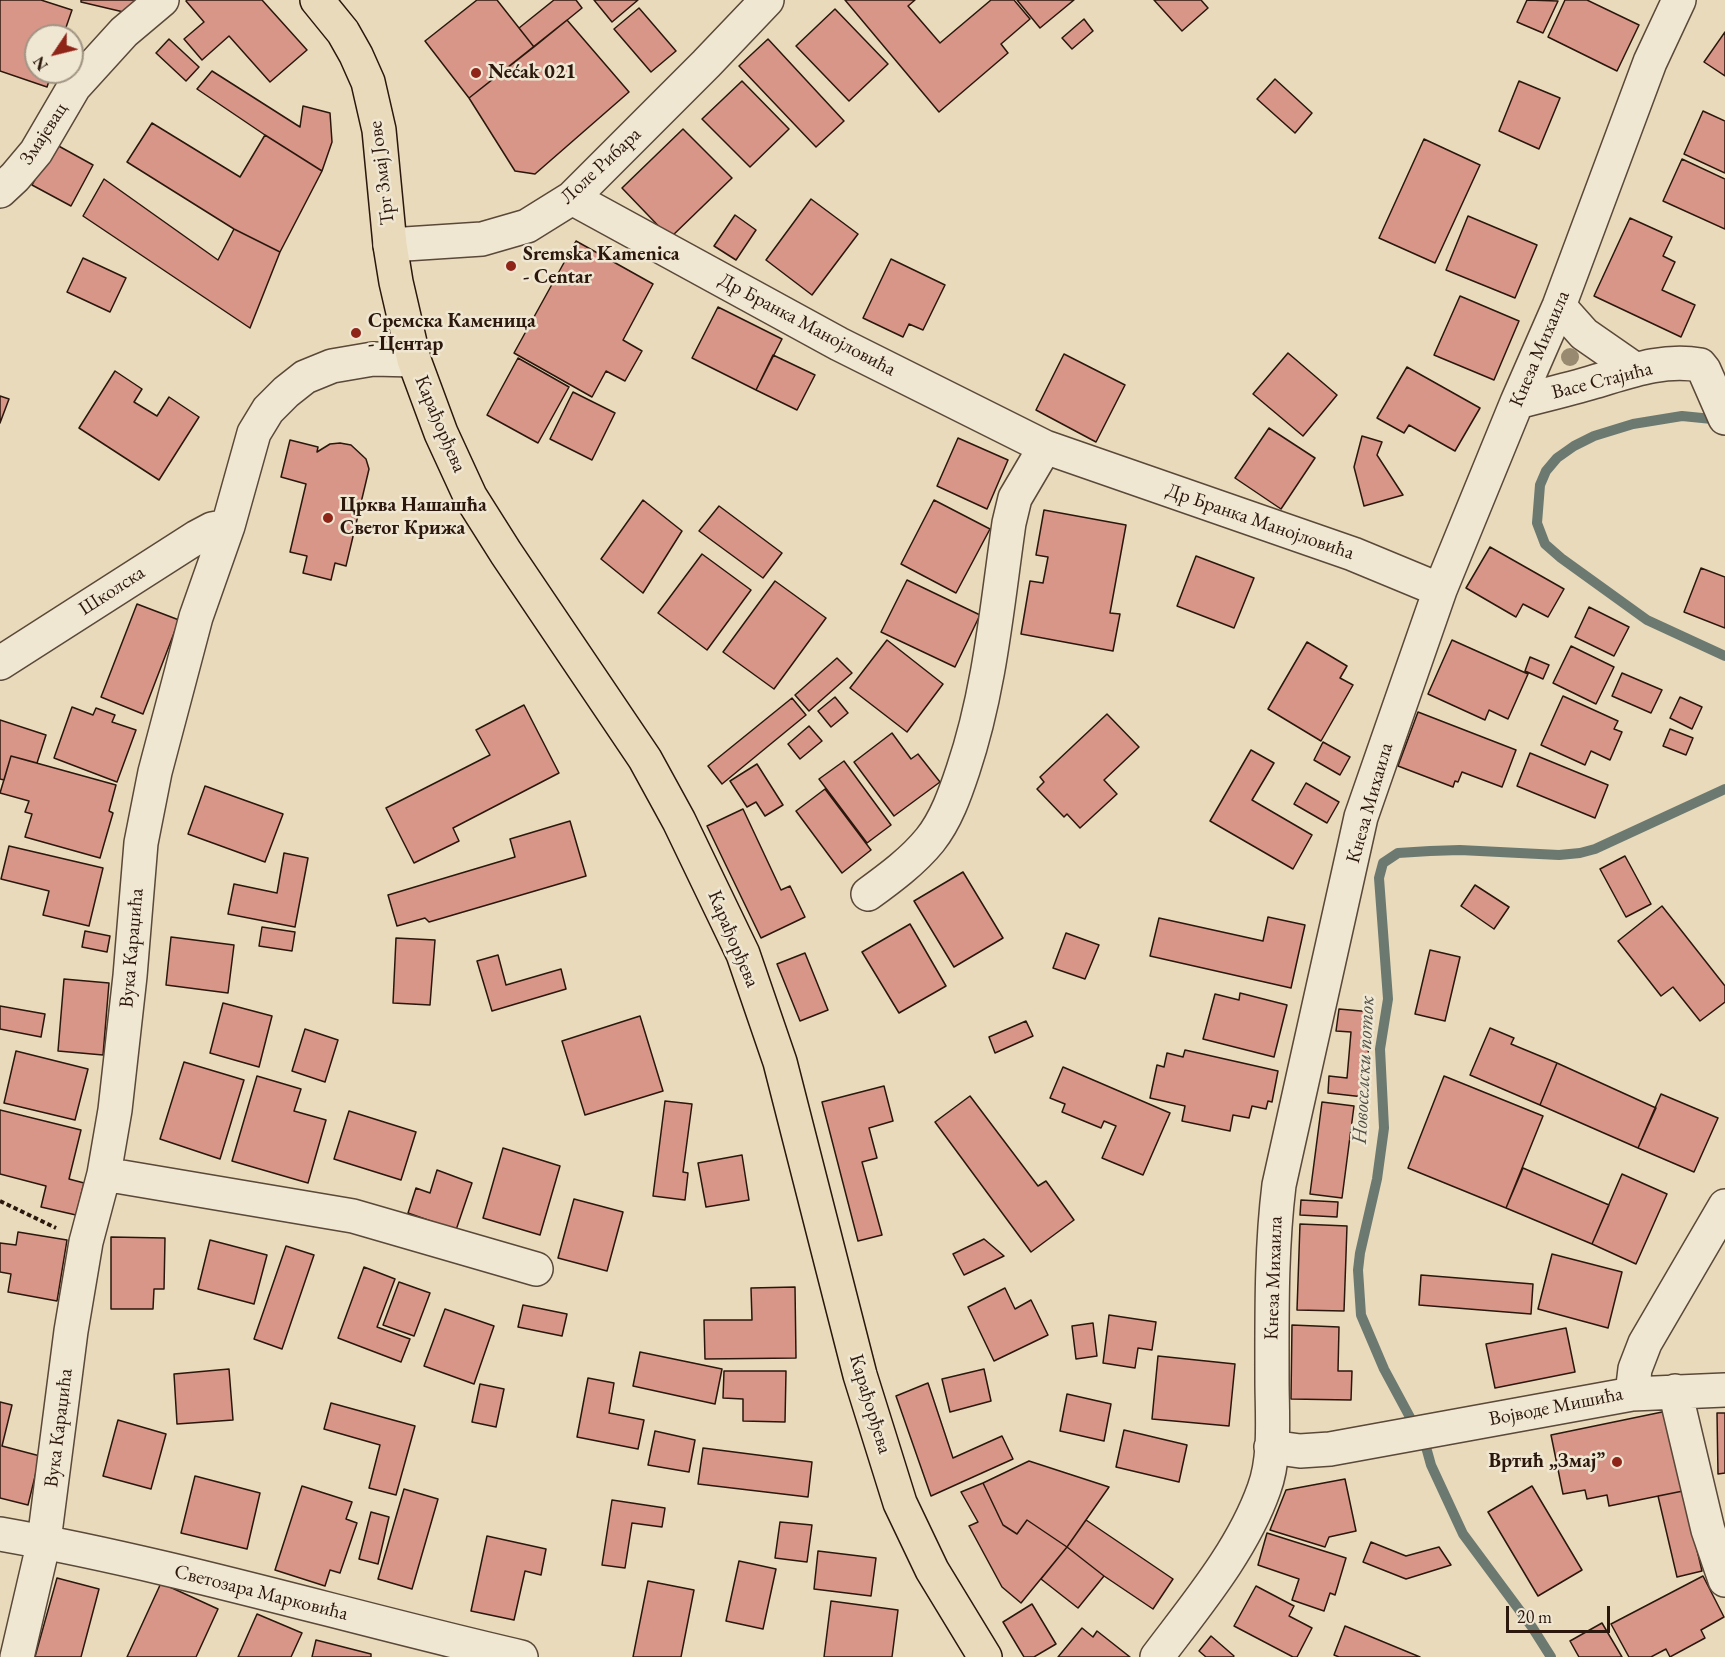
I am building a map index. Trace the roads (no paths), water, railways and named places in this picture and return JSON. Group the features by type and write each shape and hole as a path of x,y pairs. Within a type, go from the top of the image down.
{"main road":[{"name":"Трг Змај Јове","path":"317,0 343,32 368,82 379,130 390,245 414,360"},
{"name":"Карађорђева","path":"414,360 441,433 470,496 645,759 679,821 743,954 780,1062 860,1375 900,1503 932,1570 985,1657"}],"street":[{"name":"Змајевац","path":"0,190 15,177 36,152 74,87 124,33 162,0"},
{"name":"Лоле Рибара","path":"390,245 482,239 527,226 572,198 767,0"},
{"name":"Кнеза Михаила","path":"1157,1657 1197,1604 1247,1527 1265,1487 1271,1447 1274,1227 1279,1185 1362,817 1440,590 1559,306 1650,62 1679,0"},
{"name":"Др Бранка Манојловића","path":"572,198 839,344 1045,447 1353,554 1440,590"},
{"path":"1559,306 1584,334 1610,354 1634,368"},
{"name":"Вука Караџића","path":"16,1657 44,1541 71,1331 86,1242 104,1174 115,1110 130,976 141,843 154,772 196,617 228,526 254,433 268,410 305,377 332,366 373,360 414,360"},
{"name":"Васе Стајића","path":"1517,402 1634,368 1689,363 1700,365 1725,418"},
{"path":"868,894 902,868 931,839 948,811 958,786 973,742 985,691 1008,523 1015,498 1045,447"},
{"name":"Школска","path":"0,663 196,537 212,529 228,526"},
{"path":"104,1174 353,1216 536,1269"},
{"name":"Војводе Мишића","path":"1271,1447 1300,1451 1330,1449 1632,1394 1635,1368 1644,1344 1725,1206"},
{"path":"1632,1394 1725,1390"},
{"path":"1675,1391 1708,1530 1725,1580"},
{"name":"Светозара Марковића","path":"0,1534 44,1541 240,1586 521,1657"}],"waterway":[{"name":"Новоселски поток","path":"1722,420 1682,416 1633,424 1594,436 1574,446 1557,458 1546,471 1540,485 1537,523 1545,544 1647,620 1725,656"},
{"name":"Новоселски поток","path":"1551,1657 1532,1627 1463,1534 1431,1465 1426,1447 1384,1369 1361,1315 1358,1270 1360,1253 1377,1179 1384,1128 1380,1049 1388,999 1379,878 1383,863 1398,853 1460,850 1559,855 1580,853 1595,849 1725,789"}],"place":[{"name":"Nećak 021","path":"476,73"},
{"name":"Sremska Kamenica - Centar","path":"511,266"},
{"name":"Сремска Каменица - Центар","path":"356,333"},
{"name":"Црква Нашашћа Светог Крижа","path":"328,518"},
{"name":"Вртић „Змај”","path":"1617,1462"}]}
